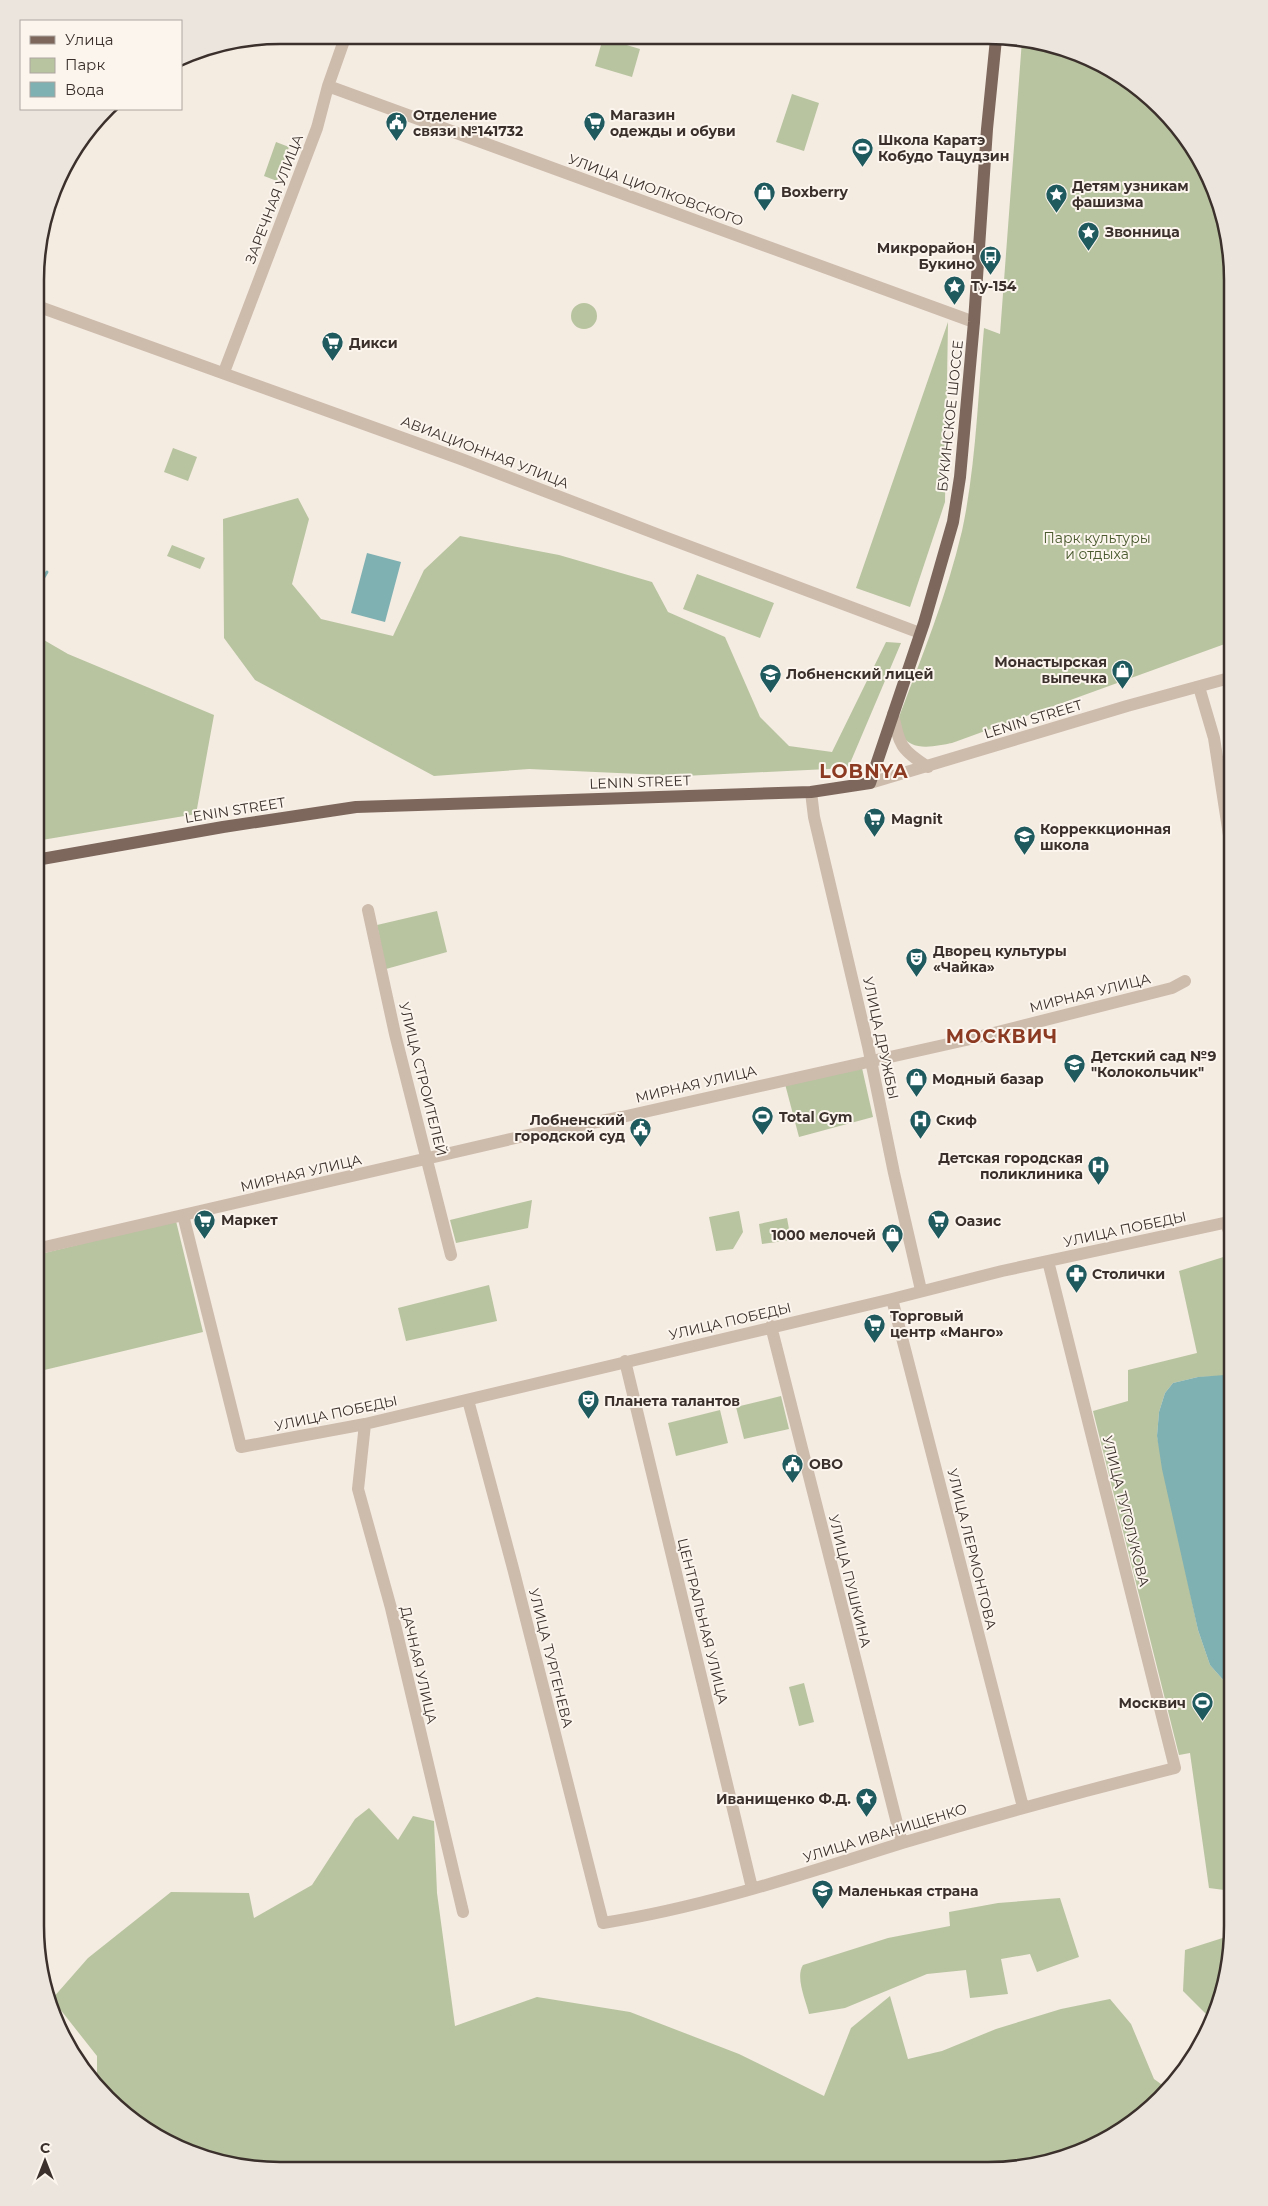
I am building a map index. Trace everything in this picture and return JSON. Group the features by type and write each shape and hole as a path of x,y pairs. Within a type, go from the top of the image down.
{"main road":[{"name":"БУКИНСКОЕ ШОССЕ","path":"870,783 920,633 953,522 960,476 974,322 987,129 996,44"},
{"name":"LENIN STREET","path":"44,859 356,806 811,792 870,783"}],"street":[{"name":"ЗАРЕЧНАЯ УЛИЦА","path":"224,372 317,128 328,86 343,44"},
{"name":"УЛИЦА ЦИОЛКОВСКОГО","path":"328,86 974,322"},
{"name":"АВИАЦИОННАЯ УЛИЦА","path":"44,308 461,459 920,633"},
{"name":"LENIN STREET","path":"870,783 1127,706 1224,680"},
{"path":"1200,687 1214,738 1224,803"},
{"path":"894,714 898,736 907,754 928,767"},
{"name":"УЛИЦА ДРУЖБЫ","path":"811,792 814,816 871,1060 894,1173 921,1290"},
{"name":"УЛИЦА СТРОИТЕЛЕЙ","path":"368,910 451,1255"},
{"name":"МИРНАЯ УЛИЦА","path":"44,1247 427,1159 966,1040 1172,988 1185,980"},
{"name":"УЛИЦА ПОБЕДЫ","path":"183,1215 241,1448 365,1424 771,1326 892,1299 921,1290 1224,1223"},
{"name":"УЛИЦА ТУГОЛУКОВА","path":"1048,1261 1175,1768"},
{"name":"УЛИЦА ЛЕРМОНТОВА","path":"892,1299 1023,1807"},
{"name":"УЛИЦА ПУШКИНА","path":"771,1326 902,1843"},
{"name":"ЦЕНТРАЛЬНАЯ УЛИЦА","path":"625,1361 752,1888"},
{"name":"УЛИЦА ТУРГЕНЕВА","path":"468,1400 514,1572 603,1923"},
{"name":"ДАЧНАЯ УЛИЦА","path":"365,1424 358,1489 391,1608 463,1912"},
{"name":"УЛИЦА ИВАНИЩЕНКО","path":"603,1923 674,1910 1023,1807 1175,1768"}],"green space":[{"path":"601,44 623,44 640,49 632,77 595,66"},
{"name":"Парк культуры и отдыха","path":"1022,46 1064,56 1093,68 1144,102 1166,124 1193,162 1212,204 1220,234 1224,264 1224,644 952,743 924,747 917,746 905,739 901,733 899,717 942,602 962,531 974,456 984,328 1000,334"},
{"path":"792,94 819,103 804,151 776,142"},
{"path":"276,142 289,147 277,181 264,176"},
{"path":"584,303 593,307 597,316 593,325 584,329 575,325 571,316 575,307"},
{"path":"948,322 945,502 910,607 856,588"},
{"path":"173,448 197,457 188,481 164,472"},
{"path":"298,498 309,519 292,584 321,619 393,636 424,570 460,536 559,555 652,582 668,612 725,637 760,717 789,746 832,752 886,642 901,643 848,768 684,776 529,769 434,776 255,680 224,638 223,519"},
{"path":"172,545 205,558 200,569 167,556"},
{"path":"697,574 774,603 760,638 683,609"},
{"path":"44,640 68,654 214,715 196,814 44,840"},
{"path":"437,911 447,952 386,969 377,925"},
{"path":"862,1068 873,1117 799,1137 785,1084"},
{"path":"532,1200 528,1228 456,1243 450,1220"},
{"path":"739,1211 743,1232 733,1249 716,1251 709,1217"},
{"path":"787,1218 791,1240 762,1244 759,1224"},
{"path":"176,1221 203,1332 44,1370 44,1253"},
{"path":"1224,1257 1224,1376 1198,1377 1173,1383 1165,1393 1159,1412 1157,1436 1198,1630 1210,1665 1224,1681 1224,1890 1209,1888 1190,1753 1179,1755 1093,1411 1128,1401 1128,1370 1197,1353 1179,1271"},
{"path":"489,1285 497,1321 406,1341 398,1308"},
{"path":"781,1396 789,1429 744,1439 736,1407"},
{"path":"720,1410 728,1443 676,1456 668,1423"},
{"path":"804,1683 814,1722 799,1726 789,1687"},
{"path":"369,1808 398,1840 413,1816 434,1821 437,1893 455,2026 537,1997 630,2012 739,2054 824,2096 851,2028 890,1996 908,2059 942,2051 996,2029 1061,2009 1110,1999 1131,2024 1154,2079 1163,2085 1144,2104 1093,2138 1064,2150 1034,2158 1004,2162 264,2162 234,2158 204,2150 162,2131 124,2104 102,2082 97,2075 97,2056 58,2006 54,1996 88,1958 171,1892 249,1893 254,1918 312,1885 355,1819"},
{"path":"1060,1898 1079,1957 1037,1972 1030,1954 1001,1959 1008,1994 970,1998 966,1970 927,1974 845,2008 809,2014 800,1976 803,1965 888,1938 950,1926 949,1912 998,1903"},
{"path":"1224,1938 1220,1972 1207,2015 1183,1991 1185,1950"}],"water":[{"path":"367,553 401,562 385,622 351,613"},
{"path":"1224,1375 1224,1681 1210,1665 1198,1630 1162,1469 1157,1436 1159,1412 1165,1393 1173,1383 1198,1377"}],"waterway":[{"path":"44,577 47,572"}],"place":[{"name":"Отделение связи №141732","path":"397,142"},
{"name":"Магазин одежды и обуви","path":"594,142"},
{"name":"Школа Каратэ Кобудо Тацудзин","path":"862,167"},
{"name":"Boxberry","path":"765,211"},
{"name":"Детям узникам фашизма","path":"1056,213"},
{"name":"Звонница","path":"1089,251"},
{"name":"Микрорайон Букино","path":"991,275"},
{"name":"Ту-154","path":"955,305"},
{"name":"Дикси","path":"333,362"},
{"name":"Монастырская выпечка","path":"1123,689"},
{"name":"Лобненский лицей","path":"770,693"},
{"name":"Magnit","path":"875,838"},
{"name":"Корреккционная школа","path":"1024,856"},
{"name":"Дворец культуры «Чайка»","path":"917,978"},
{"name":"Детский сад №9 \"Колокольчик\"","path":"1075,1083"},
{"name":"Модный базар","path":"916,1098"},
{"name":"Total Gym","path":"763,1136"},
{"name":"Скиф","path":"920,1139"},
{"name":"Лобненский городской суд","path":"641,1147"},
{"name":"Детская городская поликлиника","path":"1099,1185"},
{"name":"Маркет","path":"205,1239"},
{"name":"Оазис","path":"939,1240"},
{"name":"1000 мелочей","path":"892,1254"},
{"name":"Столички","path":"1076,1293"},
{"name":"Торговый центр «Манго»","path":"874,1343"},
{"name":"Планета талантов","path":"588,1420"},
{"name":"ОВО","path":"793,1483"},
{"name":"Москвич","path":"1202,1722"},
{"name":"Иванищенко Ф.Д.","path":"867,1818"},
{"name":"Маленькая страна","path":"822,1910"}],"district":[{"name":"LOBNYA","path":"864,771"},
{"name":"МОСКВИЧ","path":"1002,1036"}]}
